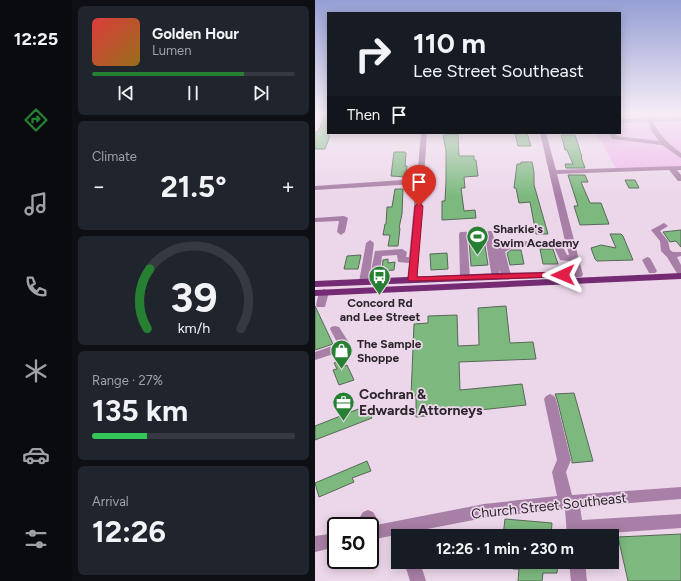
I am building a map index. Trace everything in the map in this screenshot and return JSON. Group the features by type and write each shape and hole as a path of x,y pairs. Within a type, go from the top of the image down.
{"main road":[{"path":"315,284 495,276 681,272"},
{"path":"319,292 681,272"}],"street":[{"path":"412,280 423,141"},
{"path":"545,141 578,274"},
{"path":"645,141 664,143 681,156"},
{"path":"671,168 681,179"},
{"path":"553,172 681,168"},
{"path":"634,170 640,177"},
{"path":"315,188 421,181"},
{"path":"315,220 344,218 341,232"},
{"path":"664,226 655,230 664,241 666,251 675,254 681,272"},
{"path":"465,277 463,234 489,233 495,276"},
{"path":"369,282 371,243"},
{"path":"505,276 500,251 503,248 519,244 570,244"},
{"path":"558,244 563,258 573,258"},
{"path":"369,282 378,253 402,252 401,260 414,260"},
{"path":"647,260 652,272"},
{"path":"319,292 321,305"},
{"path":"315,356 345,346 335,329"},
{"path":"550,399 564,460 559,472 568,501 573,529"},
{"name":"Church Street Southeast","path":"409,529 485,511 568,501 681,493"},
{"path":"603,529 681,521"},
{"name":"Church Street Southeast","path":"379,532 391,532"},
{"path":"315,544 327,542"},
{"path":"414,569 418,581"},
{"path":"578,569 579,581"}],"shaded area":[{"path":"601,141 681,141 681,168 617,170"}],"building":[{"path":"315,141 328,141 325,149 315,149"},
{"path":"444,141 458,141 459,156 474,156 474,160 476,160 478,176 464,177 465,188 461,188 464,211 475,210 476,218 442,220 442,201 445,201 446,151"},
{"path":"517,141 529,141 531,146 518,146"},
{"path":"563,141 577,141 585,168 566,168 565,164 573,164 567,150 565,150"},
{"path":"394,152 406,153 406,177 391,176"},
{"path":"521,162 532,162 534,185 548,234 536,234 530,202 519,203 516,188 514,188 517,164 521,164"},
{"path":"568,175 585,175 588,182 581,182 590,203 601,203 609,224 580,225 574,206 578,206"},
{"path":"625,180 635,180 639,188 629,188"},
{"path":"395,189 403,189 402,214 399,228 398,246 388,246 390,235 383,235 386,224 387,207 392,207"},
{"path":"681,230 681,247 676,241 670,242 663,232"},
{"path":"610,234 621,234 623,236 633,260 597,261 595,259 591,248 601,245 616,248"},
{"path":"469,240 484,240 488,265 471,266"},
{"path":"540,249 553,249 558,264 543,264"},
{"path":"511,250 521,250 524,264 510,265 507,253"},
{"path":"447,253 448,269 431,270 430,254"},
{"path":"361,255 358,269 344,269 347,256"},
{"path":"388,259 388,263 395,262 394,270 382,271 383,260"},
{"path":"315,306 333,344 315,350"},
{"path":"506,306 510,343 533,342 536,359 459,362 460,390 522,384 526,405 416,417 416,395 411,396 414,324 428,323 428,316 457,315 458,346 479,345 478,308"},
{"name":"The Sample Shoppe","path":"343,360 354,380 339,385 333,370 337,369 334,363"},
{"path":"574,393 593,461 572,463 555,394"},
{"name":"Cochran & Edwards Attorneys","path":"366,406 372,418 315,440 315,426"},
{"path":"367,461 371,471 352,478 354,482 319,497 315,483"},
{"path":"505,519 552,523 552,529 504,529"},
{"path":"681,534 681,581 628,581 619,537"},
{"path":"519,569 557,569 557,573 543,573 542,581 518,581"}],"place":[{"name":"Sharkie's Swim Academy","path":"478,256"},
{"name":"Concord Rd and Lee Street","path":"380,296"},
{"name":"The Sample Shoppe","path":"341,370"},
{"name":"Cochran & Edwards Attorneys","path":"344,422"}],"route":[{"path":"419,206 412,280 563,275"}]}
